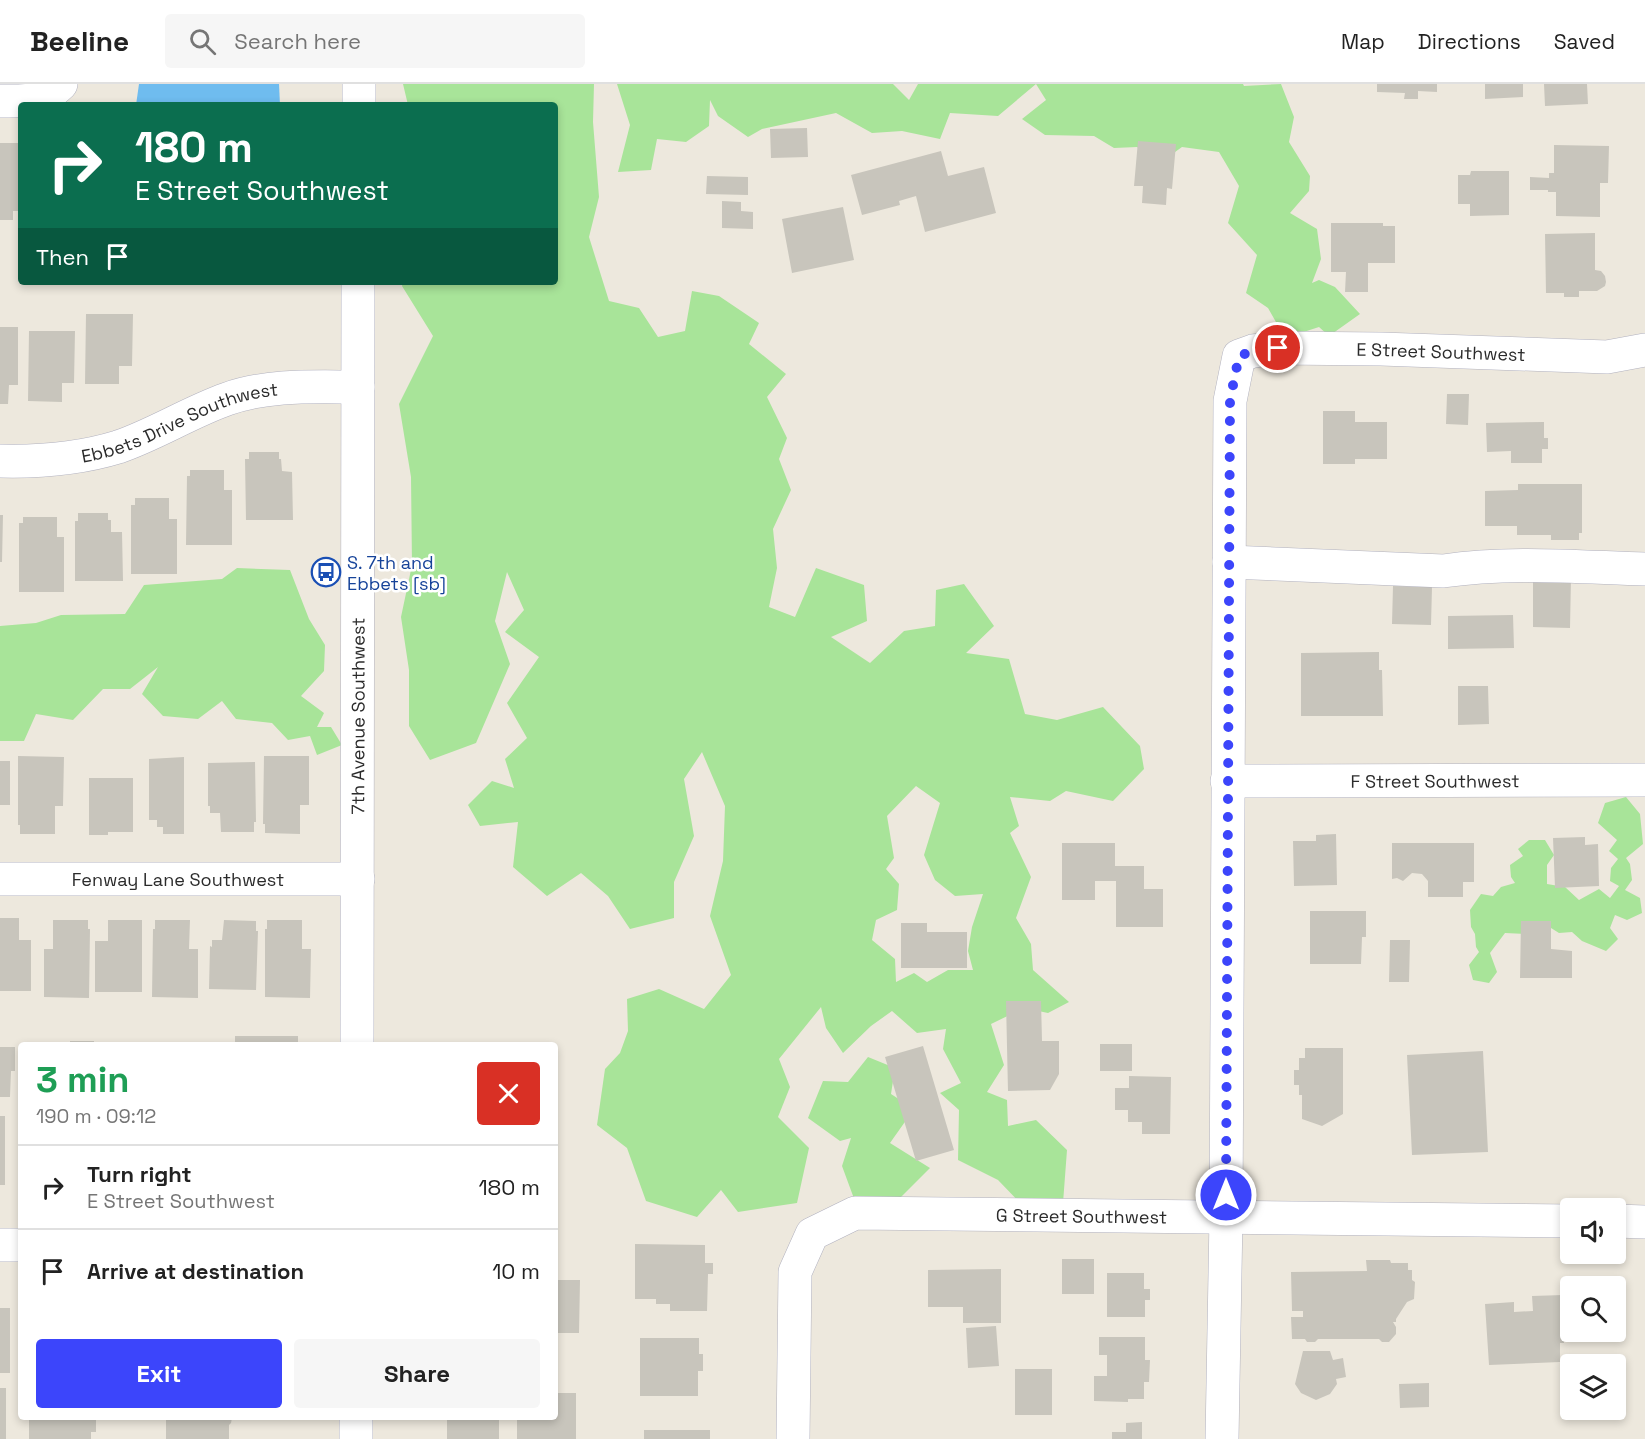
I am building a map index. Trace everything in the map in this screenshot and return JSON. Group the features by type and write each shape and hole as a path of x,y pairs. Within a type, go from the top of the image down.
{"street":[{"path":"0,101 33,101 53,92 61,84"},
{"path":"359,84 359,102"},
{"name":"7th Avenue Southwest","path":"357,1042 358,285"},
{"name":"E Street Southwest","path":"1229,562 1230,400 1239,356 1253,351 1278,348 1382,349 1607,357 1645,350"},
{"name":"Ebbets Drive Southwest","path":"0,462 32,462 78,457 119,447 227,399 263,390 358,387"},
{"path":"1222,1439 1226,1218 1229,562 1443,571 1465,567 1506,565 1645,569"},
{"name":"F Street Southwest","path":"1227,781 1645,780"},
{"name":"Fenway Lane Southwest","path":"0,879 358,879"},
{"name":"G Street Southwest","path":"794,1439 795,1272 812,1234 855,1213 1560,1221"},
{"path":"1626,1221 1645,1222"},
{"path":"0,1245 18,1245"},
{"path":"356,1420 356,1439"}],"green space":[{"path":"403,84 594,84 593,122 599,197 589,237 609,301 639,308 658,337 685,331 692,291 719,296 759,323 749,344 786,374 767,397 787,438 779,459 791,490 773,529 777,568 769,607 795,617 816,568 864,585 867,621 831,637 870,663 904,631 935,626 936,590 964,584 994,626 966,653 1009,659 1025,714 1057,720 1103,707 1140,746 1144,769 1113,801 1066,791 1050,801 1010,797 1019,826 1010,833 1031,877 1016,918 1031,944 1033,970 1069,1002 1048,1013 1024,1008 991,1024 1004,1065 987,1092 1007,1100 1008,1126 1036,1120 1067,1150 1063,1203 1021,1204 998,1180 958,1160 959,1110 940,1093 961,1083 943,1049 946,1029 917,1033 892,1011 871,1026 843,1053 826,1028 821,1007 779,1059 790,1087 778,1117 809,1148 797,1203 738,1212 721,1190 697,1217 646,1201 627,1148 597,1125 605,1069 620,1053 628,1031 627,999 659,989 704,1009 731,975 710,916 723,861 725,806 702,752 684,779 694,836 674,882 674,918 630,929 608,896 581,873 547,896 513,867 518,822 480,826 468,805 492,781 514,788 505,759 527,738 507,703 539,657 505,632 524,610 507,572 495,621 510,664 476,743 430,760 409,726 409,670 401,617 412,565 411,477 399,404 433,336 402,286 558,285 558,102 407,102","holes":["916,786 940,803 924,855 935,880 955,896 983,894 972,927 968,951 973,970 948,970 927,982 914,973 896,982 895,959 872,940 876,920 897,910 899,884 886,869 894,858 887,816"]},
{"path":"617,84 893,84 909,100 918,84 1036,84 998,116 950,113 940,139 902,131 872,133 836,113 762,129 748,137 718,116 710,100 709,126 686,142 657,139 651,170 618,172 630,125"},
{"path":"1036,84 1243,84 1244,86 1281,84 1294,117 1289,142 1310,176 1309,191 1290,213 1317,229 1321,259 1312,283 1319,280 1335,287 1360,314 1329,336 1319,327 1285,338 1268,308 1246,293 1257,255 1228,223 1239,186 1219,152 1182,147 1175,152 1149,155 1137,147 1114,148 1094,136 1045,135 1022,119 1046,100"},
{"path":"237,568 290,570 309,619 325,645 324,671 301,696 324,713 317,727 331,727 342,745 317,755 310,736 288,740 272,723 236,719 222,701 198,719 163,716 142,694 158,667 130,689 103,689 73,720 36,714 24,741 0,741 0,626 36,623 61,615 125,614 144,585 222,579"},
{"path":"1626,797 1640,814 1643,844 1626,858 1630,864 1632,880 1625,890 1640,898 1642,913 1627,920 1615,915 1610,928 1618,939 1606,951 1582,941 1572,932 1559,933 1551,928 1529,934 1505,933 1490,953 1497,972 1489,983 1473,980 1469,965 1479,952 1471,927 1470,910 1481,894 1493,896 1501,887 1515,883 1511,877 1510,865 1523,856 1518,849 1529,840 1545,840 1554,855 1547,865 1547,884 1565,887 1579,900 1599,889 1610,898 1619,886 1610,881 1611,868 1618,859 1609,851 1617,840 1598,823 1605,803"},
{"path":"868,1057 895,1068 891,1094 914,1109 890,1143 930,1168 896,1202 856,1204 842,1166 851,1138 840,1141 808,1118 823,1081 848,1082"}],"water":[{"path":"139,84 279,84 280,102 136,102"}],"building":[{"path":"1377,84 1437,84 1437,92 1418,91 1418,99 1404,99 1405,93 1377,92"},
{"path":"1485,84 1523,84 1523,97 1485,99"},
{"path":"1544,84 1587,84 1588,104 1545,106"},
{"path":"807,128 808,157 771,158 770,129"},
{"path":"1138,141 1176,144 1172,189 1167,188 1166,205 1142,203 1143,186 1134,186"},
{"path":"0,143 18,143 18,211 13,211 13,220 0,220"},
{"path":"1554,145 1609,146 1608,183 1600,183 1600,217 1556,216 1556,192 1530,190 1530,177 1549,178 1549,173 1554,173"},
{"path":"941,151 948,176 984,167 996,213 925,232 916,196 899,201 900,205 862,215 851,175"},
{"path":"1471,171 1509,171 1509,215 1470,216 1470,204 1458,204 1458,175 1470,175"},
{"path":"707,176 748,177 748,195 706,194"},
{"path":"722,201 741,202 741,211 753,212 753,229 722,228"},
{"path":"843,207 854,260 792,273 782,219"},
{"path":"1331,223 1383,223 1383,226 1395,226 1395,263 1368,263 1368,292 1345,292 1346,272 1331,272"},
{"path":"1595,233 1595,270 1601,271 1605,276 1605,286 1597,291 1579,291 1579,297 1564,297 1564,293 1546,293 1545,234"},
{"path":"86,314 133,314 132,366 119,366 119,384 85,384"},
{"path":"0,327 18,327 18,385 9,385 8,404 0,404"},
{"path":"29,331 75,331 74,383 62,383 62,402 28,401"},
{"path":"1447,394 1469,394 1468,425 1446,424"},
{"path":"1323,411 1355,411 1355,422 1387,422 1387,459 1355,459 1355,464 1323,464"},
{"path":"1544,422 1544,438 1548,438 1548,449 1542,449 1542,463 1511,463 1511,451 1487,452 1486,423"},
{"path":"249,452 279,452 282,471 292,472 293,520 246,520 245,459 249,459"},
{"path":"190,470 224,470 224,490 232,490 232,545 186,545 187,476 190,476"},
{"path":"1518,484 1582,484 1582,533 1579,533 1579,540 1551,540 1551,535 1517,535 1517,526 1485,526 1485,491 1518,490"},
{"path":"135,498 169,498 169,519 177,519 177,574 131,574 131,505 135,505"},
{"path":"78,513 108,513 108,520 111,520 111,532 122,532 123,581 75,581 75,521 78,521"},
{"path":"0,515 3,515 2,562 0,562"},
{"path":"23,517 57,517 57,537 64,537 64,592 19,592 19,523 23,523"},
{"path":"1533,577 1571,577 1570,628 1533,627"},
{"path":"1393,586 1432,587 1431,625 1392,624"},
{"path":"1513,615 1514,648 1448,649 1448,616"},
{"path":"1379,652 1379,670 1382,670 1383,716 1301,716 1301,653"},
{"path":"1458,686 1488,686 1489,724 1458,725"},
{"path":"18,756 64,757 63,806 55,806 55,834 20,834"},
{"path":"264,756 309,756 309,805 300,805 300,834 265,833 265,824 263,824"},
{"path":"184,757 184,834 163,834 163,827 157,827 157,820 149,820 149,759"},
{"path":"0,761 10,761 10,805 0,805"},
{"path":"255,762 256,822 254,822 254,832 221,832 220,813 210,813 210,806 208,806 208,763"},
{"path":"89,778 133,778 133,832 89,835"},
{"path":"1336,834 1337,885 1294,886 1293,841 1316,841 1316,835"},
{"path":"1585,837 1585,845 1598,844 1599,886 1555,888 1553,838"},
{"path":"1062,843 1115,843 1115,866 1144,866 1144,889 1163,889 1163,927 1116,927 1116,881 1095,881 1095,900 1062,900"},
{"path":"1392,843 1474,843 1474,882 1463,882 1463,897 1428,897 1428,881 1422,874 1412,873 1403,881 1397,878 1392,879"},
{"path":"1310,911 1366,911 1366,937 1362,937 1361,964 1310,964"},
{"path":"0,918 19,918 19,940 31,940 31,991 0,991"},
{"path":"53,920 88,920 88,929 90,929 89,998 44,997 44,949 53,949"},
{"path":"108,920 142,920 142,992 95,992 95,941 108,941"},
{"path":"155,920 190,920 189,949 198,949 198,998 152,997"},
{"path":"224,920 256,921 256,931 258,931 256,990 209,989 210,946 212,947 212,940 222,940"},
{"path":"267,920 302,920 302,949 311,949 310,998 265,997"},
{"path":"1521,921 1551,921 1551,949 1572,951 1572,978 1520,978"},
{"path":"901,923 927,923 927,932 967,932 967,968 901,968"},
{"path":"1390,940 1410,940 1409,982 1389,982"},
{"path":"1006,1001 1041,1001 1042,1041 1059,1041 1059,1074 1050,1090 1008,1091"},
{"path":"235,1036 298,1036 298,1042 235,1042"},
{"path":"70,1041 94,1041 94,1042"},
{"path":"1100,1044 1132,1044 1132,1071 1100,1071"},
{"path":"923,1046 954,1150 916,1161 885,1057"},
{"path":"0,1047 15,1047 15,1071 11,1071 10,1097 0,1097"},
{"path":"1305,1048 1343,1048 1343,1114 1322,1126 1302,1119 1302,1095 1299,1095 1299,1085 1294,1085 1294,1070 1299,1070 1299,1058 1305,1058"},
{"path":"1483,1051 1488,1152 1412,1155 1407,1055"},
{"path":"1129,1076 1171,1077 1170,1134 1142,1134 1142,1122 1128,1122 1128,1110 1115,1110 1115,1088 1129,1088"},
{"path":"0,1116 5,1116 5,1185 0,1185"},
{"path":"635,1244 705,1245 705,1263 713,1263 713,1274 708,1274 707,1311 670,1311 670,1304 656,1304 656,1299 635,1299"},
{"path":"1062,1259 1094,1259 1094,1294 1062,1294"},
{"path":"1366,1260 1408,1263 1408,1270 1412,1270 1412,1280 1415,1282 1414,1299 1407,1302 1396,1322 1393,1322 1396,1334 1389,1342 1382,1342 1379,1339 1318,1339 1315,1342 1307,1342 1305,1339 1292,1339 1291,1317 1303,1317 1303,1311 1292,1311 1291,1272 1367,1271"},
{"path":"1001,1269 1001,1323 963,1323 963,1307 928,1307 928,1270"},
{"path":"1107,1273 1144,1273 1144,1289 1150,1289 1150,1300 1145,1300 1145,1317 1107,1317"},
{"path":"558,1280 580,1280 579,1333 558,1333"},
{"path":"1560,1295 1560,1342 1564,1343 1560,1343 1560,1362 1489,1365 1485,1304 1514,1302 1514,1312 1533,1311 1532,1296"},
{"path":"0,1308 10,1308 10,1373 0,1373"},
{"path":"996,1326 999,1366 968,1368 966,1328"},
{"path":"1099,1337 1145,1337 1145,1360 1150,1360 1149,1382 1144,1382 1144,1399 1128,1399 1128,1402 1094,1401 1094,1376 1107,1376 1107,1355 1099,1355"},
{"path":"640,1338 699,1338 699,1354 703,1354 703,1371 698,1371 698,1396 640,1396"},
{"path":"1303,1351 1330,1351 1333,1360 1343,1358 1346,1377 1336,1379 1337,1384 1330,1394 1316,1400 1301,1393 1295,1384"},
{"path":"1015,1369 1052,1369 1052,1415 1015,1415"},
{"path":"1429,1383 1429,1407 1400,1408 1399,1384"},
{"path":"0,1388 6,1388 6,1439 0,1439"},
{"path":"558,1393 576,1393 576,1439 517,1439 517,1420 558,1420"},
{"path":"29,1420 96,1420 96,1432 91,1432 91,1439 29,1439"},
{"path":"166,1420 232,1420 229,1425 229,1439 166,1439"},
{"path":"447,1420 499,1420 499,1439 447,1439"},
{"path":"1142,1422 1142,1439 1112,1439 1112,1432 1126,1432 1126,1423"},
{"path":"644,1430 710,1430 710,1439 644,1439"}],"place":[{"name":"S. 7th and Ebbets [sb]","path":"326,572"}],"route":[{"path":"1226,1195 1230,400 1239,356 1253,351 1278,348"}]}
